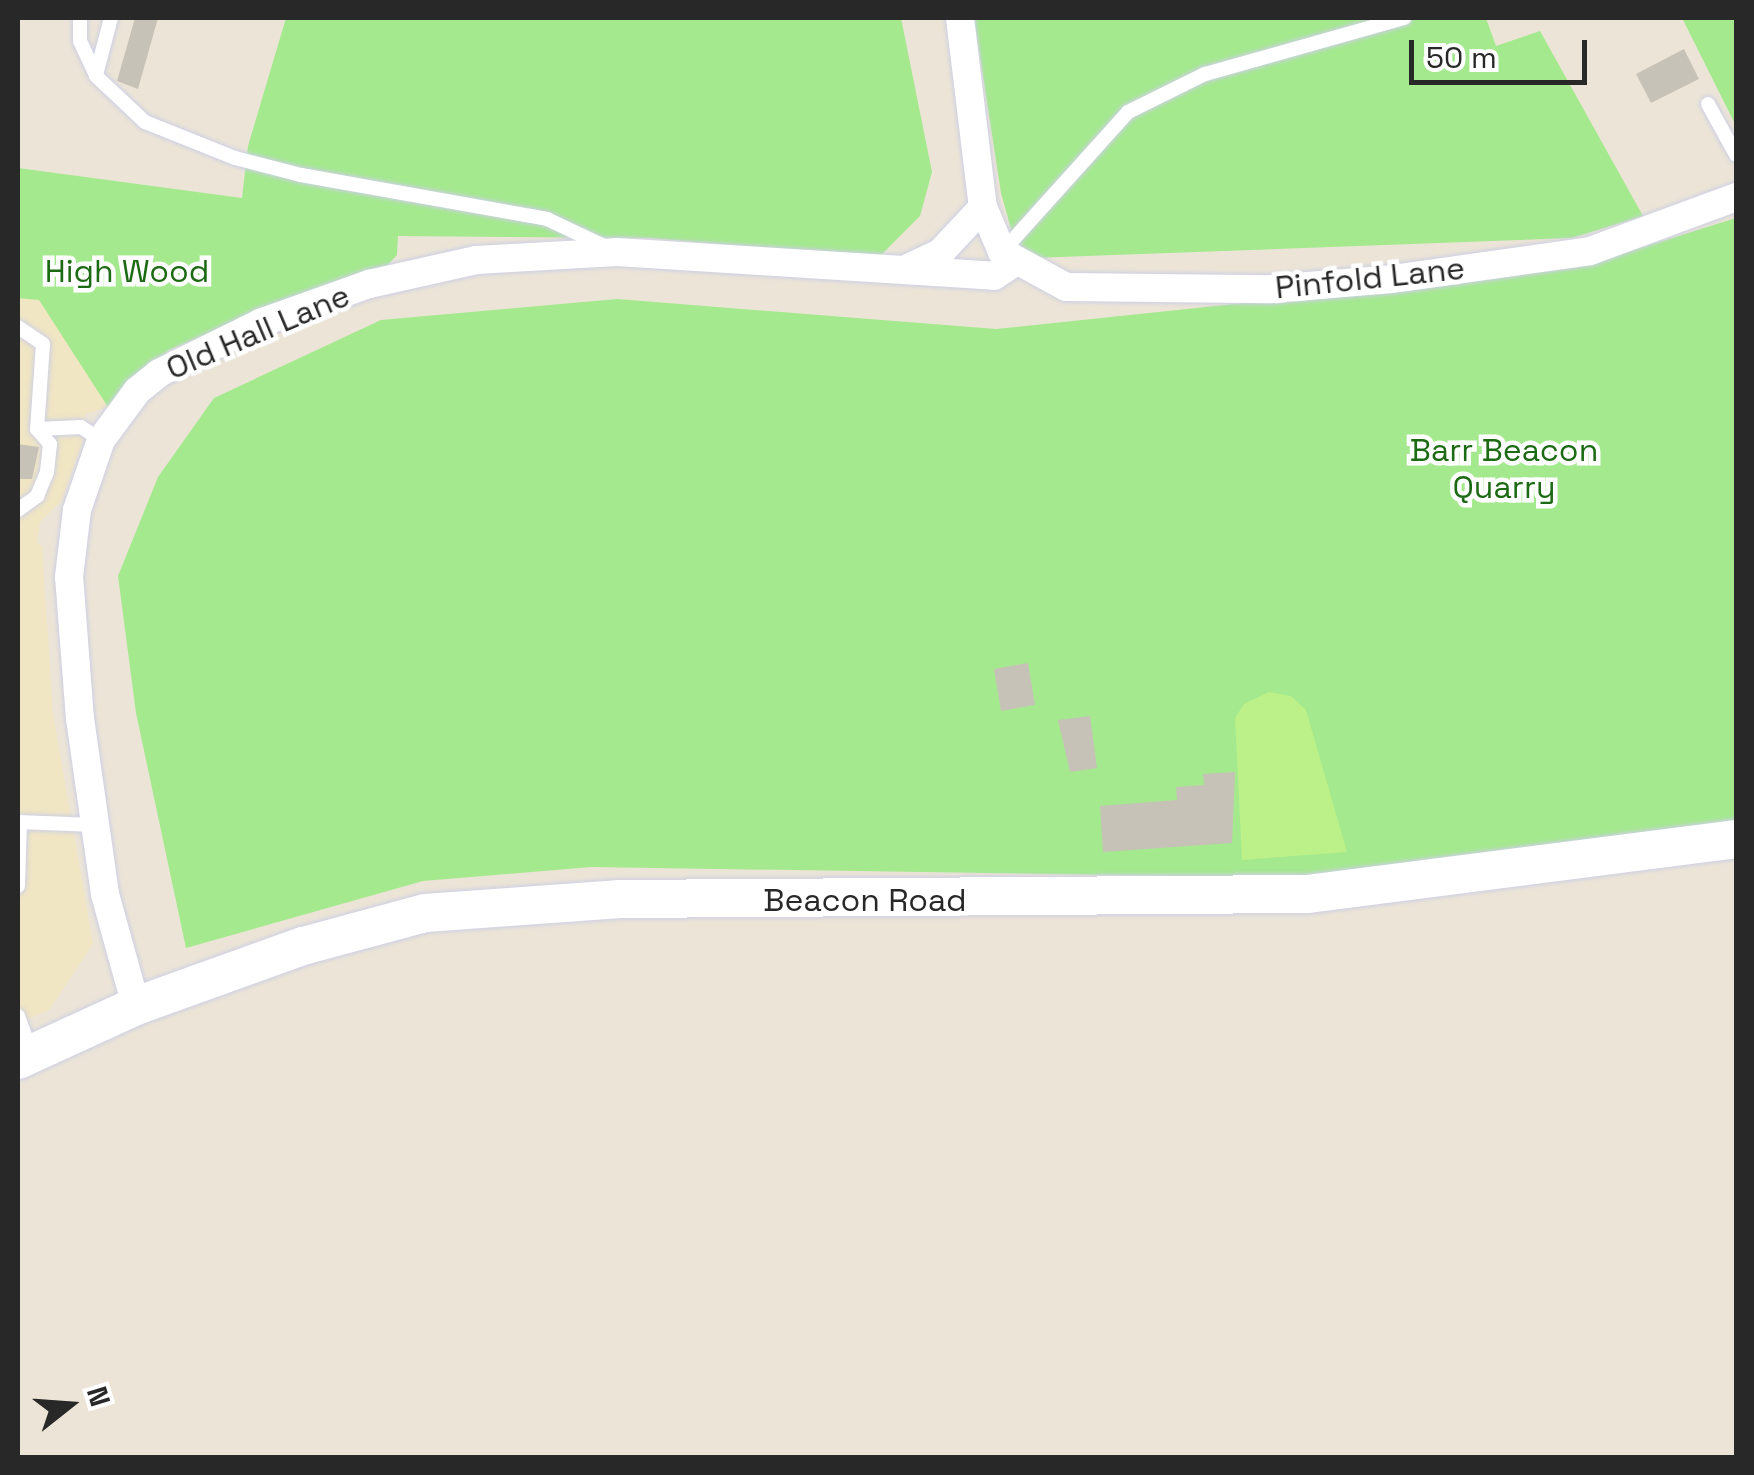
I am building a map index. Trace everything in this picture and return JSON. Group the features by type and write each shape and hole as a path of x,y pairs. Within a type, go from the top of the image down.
{"main road":[{"name":"Beacon Road","path":"24,1057 136,1006 303,946 425,913 620,899 1308,894 1736,839"}],"street":[{"path":"960,18 983,207 1009,257"},
{"name":"Pinfold Lane","path":"1009,257 1066,287 1270,289 1392,279 1590,251 1736,196"},
{"path":"898,272 940,253 983,207"},
{"name":"Old Hall Lane","path":"136,1006 104,894 70,578 77,510 100,440 158,372 260,323 370,284 476,260 617,252 994,276 1009,257"}],"lane":[{"path":"80,18 80,41 96,76 146,122 235,158 387,194 485,203 548,219 617,252"},
{"path":"96,76 111,18"},
{"path":"1009,257 1128,112 1205,74 1404,18"},
{"path":"1708,104 1736,155"},
{"path":"18,327 43,344 37,428 50,444 47,472 37,496 18,510"},
{"path":"37,428 81,427 100,440"},
{"path":"18,886 19,822 94,825"},
{"path":"18,1016 24,1057"}],"shaded area":[{"path":"18,298 39,299 108,407 85,414 84,438 61,501 40,522 37,543 42,546 53,713 93,944 50,1009 18,1024"}],"green space":[{"name":"High Wood","path":"286,18 901,18 932,172 920,216 879,257 648,238 398,236 397,255 381,272 278,303 169,350 108,407 39,300 18,298 18,168 242,198 248,146"},
{"path":"974,18 1486,18 1496,46 1540,31 1643,216 1572,238 1033,258 1016,247 1001,193"},
{"path":"1682,18 1736,18 1736,126"},
{"name":"Barr Beacon Quarry","path":"1736,218 1736,820 1311,878 591,867 423,881 186,948 136,713 118,576 158,477 214,398 381,320 617,299 996,329 1576,268"},
{"path":"1269,692 1291,696 1306,710 1347,852 1242,860 1235,718 1244,704"}],"building":[{"path":"135,18 158,18 138,89 117,81"},
{"path":"1684,49 1699,79 1651,103 1636,74"},
{"path":"18,444 39,447 32,479 18,479"},
{"path":"1028,663 1035,705 1001,711 994,669"},
{"path":"1090,716 1097,768 1070,772 1058,720"},
{"path":"1235,772 1232,843 1103,852 1100,806 1177,800 1176,787 1204,785 1203,774"}]}
